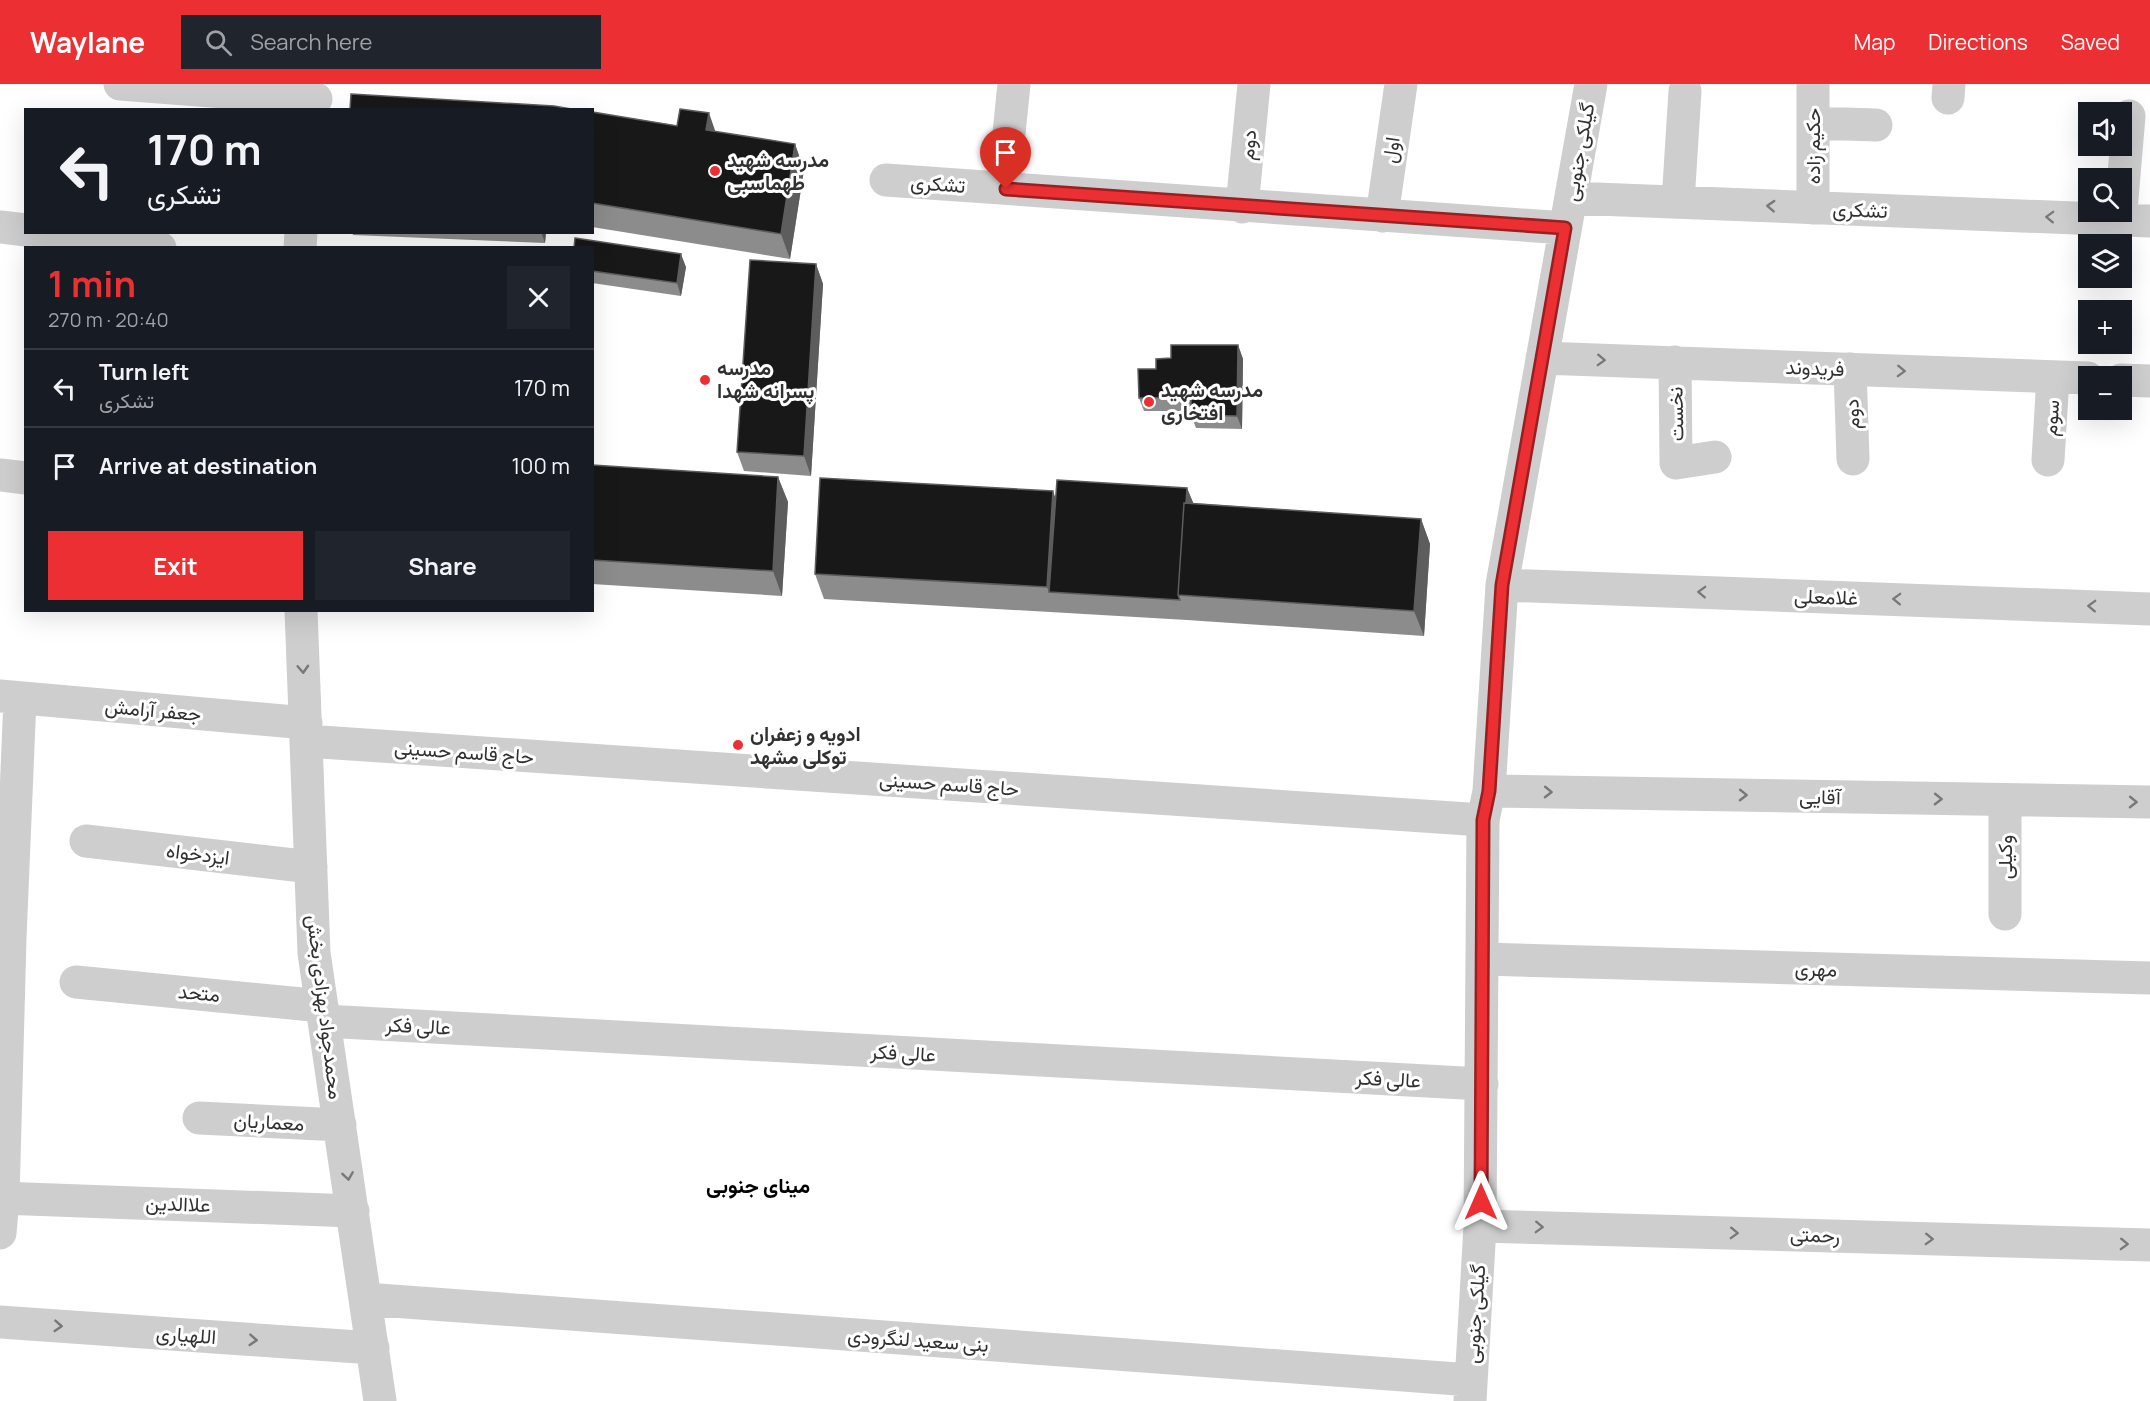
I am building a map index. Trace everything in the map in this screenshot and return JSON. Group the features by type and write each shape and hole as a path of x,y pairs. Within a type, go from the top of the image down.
{"street":[{"path":"120,84 316,98"},
{"path":"1007,153 1014,84"},
{"name":"دوم","path":"1242,207 1254,84"},
{"name":"اول","path":"1382,216 1401,84"},
{"name":"گیلکی جنوبی","path":"1470,1391 1480,1226 1486,806 1502,585 1591,84"},
{"name":"حکیم زاده","path":"1813,84 1813,208"},
{"path":"1678,202 1685,91"},
{"path":"1813,123 1876,125"},
{"name":"تشکری","path":"885,180 1382,216 1568,213 1678,202 2078,215"},
{"path":"0,227 24,230"},
{"path":"56,234 145,246"},
{"name":"فریدوند","path":"1542,358 2078,378"},
{"name":"نخست","path":"1675,362 1676,463 1715,457"},
{"name":"دوم","path":"1850,369 1853,459"},
{"name":"سوم","path":"2048,460 2054,377"},
{"path":"2132,380 2150,381"},
{"path":"0,475 24,478"},
{"name":"غلامعلی","path":"1502,585 2150,609"},
{"name":"محمدجواد بهزادی بخش","path":"301,612 314,953 381,1401"},
{"path":"0,1233 10,698"},
{"name":"جعفر آرامش","path":"10,698 306,732"},
{"name":"حاج قاسم حسینی","path":"306,732 1486,806"},
{"name":"آقایی","path":"1486,806 2005,800 2150,802"},
{"name":"وکیلی","path":"2005,800 2005,914"},
{"name":"ایزدخواه","path":"86,842 310,867"},
{"name":"مهری","path":"1483,959 2150,978"},
{"name":"متحد","path":"76,982 323,1013"},
{"name":"عالی فکر","path":"323,1013 1482,1084"},
{"name":"معماریان","path":"199,1118 340,1125"},
{"name":"علاالدین","path":"2,1198 353,1210"},
{"name":"رحمتی","path":"1480,1226 2150,1245"},
{"name":"بنی سعید لنگرودی","path":"365,1299 1470,1391"},
{"name":"اللهیاری","path":"0,1322 373,1348"}],"building":[{"path":"351,94 566,108 350,108"},
{"path":"680,109 709,113 706,130 795,144 781,234 594,203 594,112 677,126"},
{"path":"575,238 681,254 677,283 594,271 594,246 574,246"},
{"path":"750,260 816,264 804,456 737,452"},
{"path":"1171,345 1238,345 1237,416 1191,415 1191,397 1139,398 1138,369 1156,369 1156,359 1171,358"},
{"path":"594,465 778,477 773,571 594,560"},
{"path":"820,478 1053,491 1047,587 815,574"},
{"path":"1057,480 1187,488 1178,595 1180,600 1049,592"},
{"path":"1184,503 1421,519 1414,611 1178,595"}],"place":[{"name":"مدرسه شهید طهماسبی","path":"715,171"},
{"name":"مدرسه پسرانه شهدا","path":"705,380"},
{"name":"مدرسه شهید افتخاری","path":"1149,402"},
{"name":"ادویه و زعفران توکلی مشهد","path":"738,745"}],"district":[{"name":"مینای جنوبی","path":"758,1186"}],"route":[{"path":"1006,189 1565,228 1502,585 1489,791 1483,820 1481,1202"}]}
